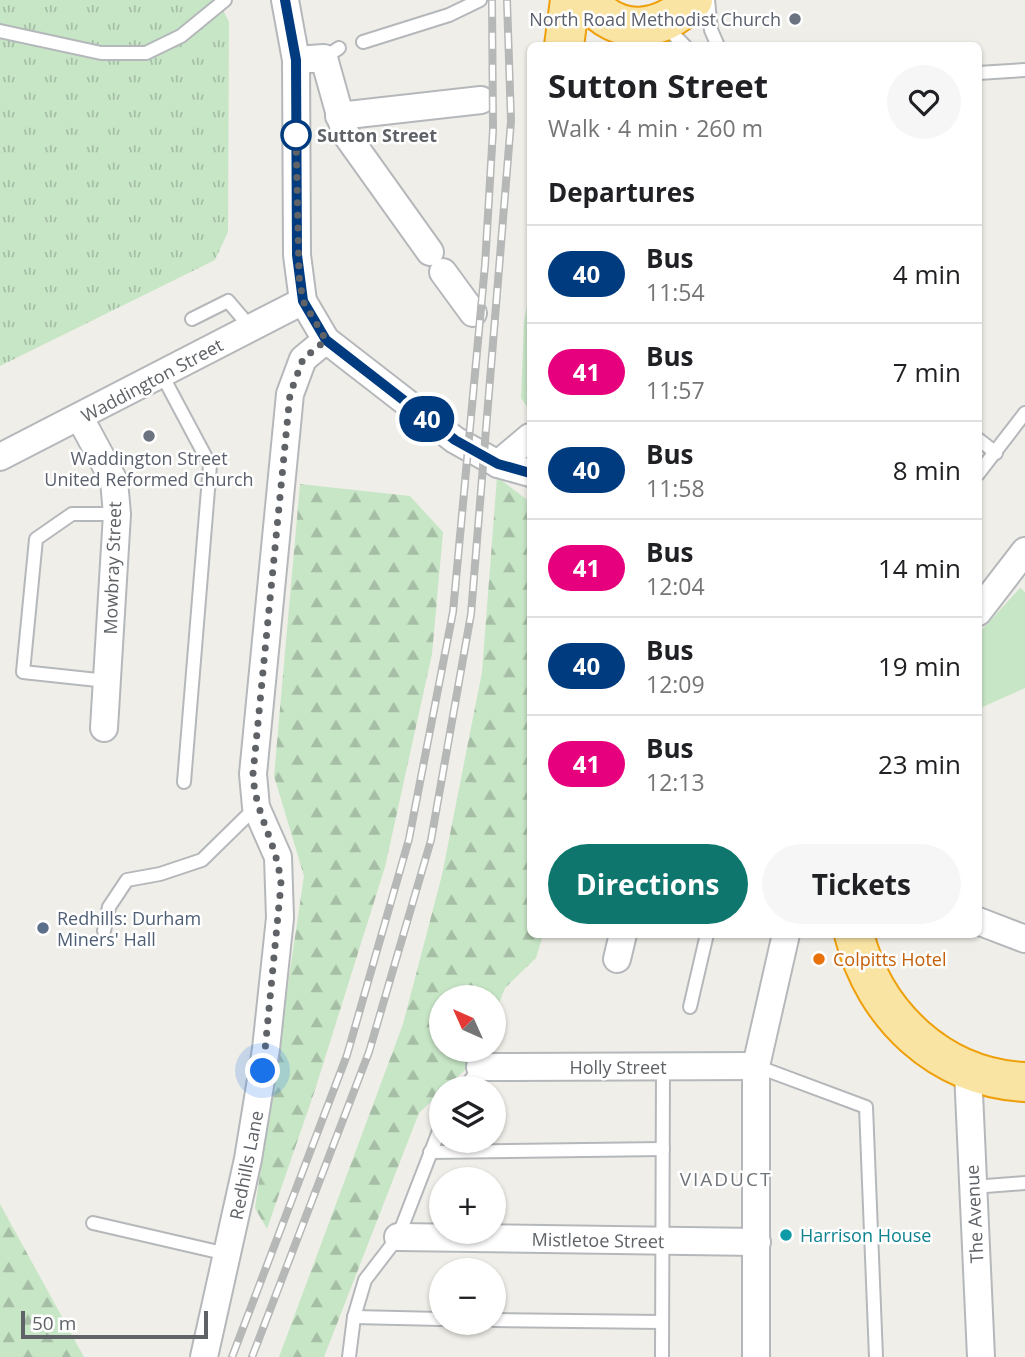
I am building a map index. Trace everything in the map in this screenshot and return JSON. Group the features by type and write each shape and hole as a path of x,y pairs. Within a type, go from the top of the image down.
{"highway":[{"path":"565,42 570,0"},
{"path":"588,0 608,18 615,36 640,28 670,36 681,13 693,0"},
{"path":"855,938 872,986 887,1009 933,1053 968,1071 1005,1081 1025,1082"}],"street":[{"path":"285,0 296,60 297,255 303,301 326,340 455,440 498,464 527,489"},
{"path":"296,60 331,53 339,116 354,146 473,313"},
{"path":"339,116 481,100"},
{"name":"Waddington Street","path":"0,457 303,301"},
{"name":"Redhills Lane","path":"204,1357 248,1160 267,1049 280,918 278,857 256,807 253,774 290,394 303,359 326,340"},
{"name":"Mowbray Street","path":"80,418 114,481 117,514 104,728"},
{"path":"498,464 527,440"},
{"path":"498,464 527,472"},
{"path":"982,607 1025,551"},
{"path":"982,923 1025,939"},
{"path":"756,1357 756,1066 785,938"},
{"name":"Holly Street","path":"480,1066 756,1066"},
{"name":"The Avenue","path":"968,1071 981,1357"},
{"name":"Mistletoe Street","path":"398,1237 757,1242"}],"lane":[{"path":"0,31 102,53 146,53 181,36 225,0"},
{"path":"363,42 449,15 480,0"},
{"path":"708,0 711,30 716,42"},
{"path":"982,73 1019,70"},
{"path":"192,319 228,300 251,328"},
{"path":"162,374 210,466 184,782"},
{"path":"982,469 1025,413"},
{"path":"982,442 996,453"},
{"path":"107,681 23,672 36,539 72,514 117,514"},
{"path":"104,931 109,906 127,880 160,874 202,860 256,807"},
{"path":"690,1007 706,938"},
{"path":"473,1076 480,1066"},
{"path":"756,1066 866,1107 876,1357"},
{"path":"662,1357 663,1067"},
{"path":"506,1151 663,1149"},
{"path":"349,1357 354,1318 365,1280 398,1237 430,1153"},
{"path":"973,1187 1025,1183"},
{"path":"93,1223 228,1254"},
{"path":"354,1318 429,1319"},
{"path":"506,1320 662,1322"}],"green space":[{"path":"0,0 218,0 229,22 228,232 215,260 0,366"},
{"path":"527,306 527,407 521,398"},
{"path":"497,477 527,500 527,938 542,938 536,958 506,987 429,985 429,1062 474,1062 458,1076 429,1076 429,1103 419,1113 324,1357 279,1357 403,1024 442,875 482,672"},
{"path":"300,484 410,496 443,532 432,654 385,867 314,1093 267,1229 255,1208 304,876 274,776"},
{"path":"1020,588 1025,592 1025,688 982,707 982,630"},
{"path":"0,1204 84,1357 0,1357"}],"railway":[{"path":"232,1357 347,1055 409,839 453,612 485,265 493,130 492,0"},
{"path":"252,1357 369,1052 431,840 471,614 511,121 507,0"}],"bus line":[{"name":"40","path":"285,0 296,60 297,255 303,301 326,340 455,440 498,464 527,474"}],"place":[{"name":"North Road Methodist Church","path":"795,19"},
{"name":"Sutton Street","path":"296,135"},
{"name":"Waddington Street United Reformed Church","path":"149,436"},
{"name":"Redhills: Durham Miners' Hall","path":"43,928"},
{"name":"Colpitts Hotel","path":"819,959"},
{"name":"Harrison House","path":"786,1235"}],"district":[{"name":"VIADUCT","path":"726,1179"}],"route":[{"path":"263,1071 280,918 281,884 278,857 269,831 256,807 253,774 290,394 303,359 326,340 303,301 299,276 296,135"}]}
